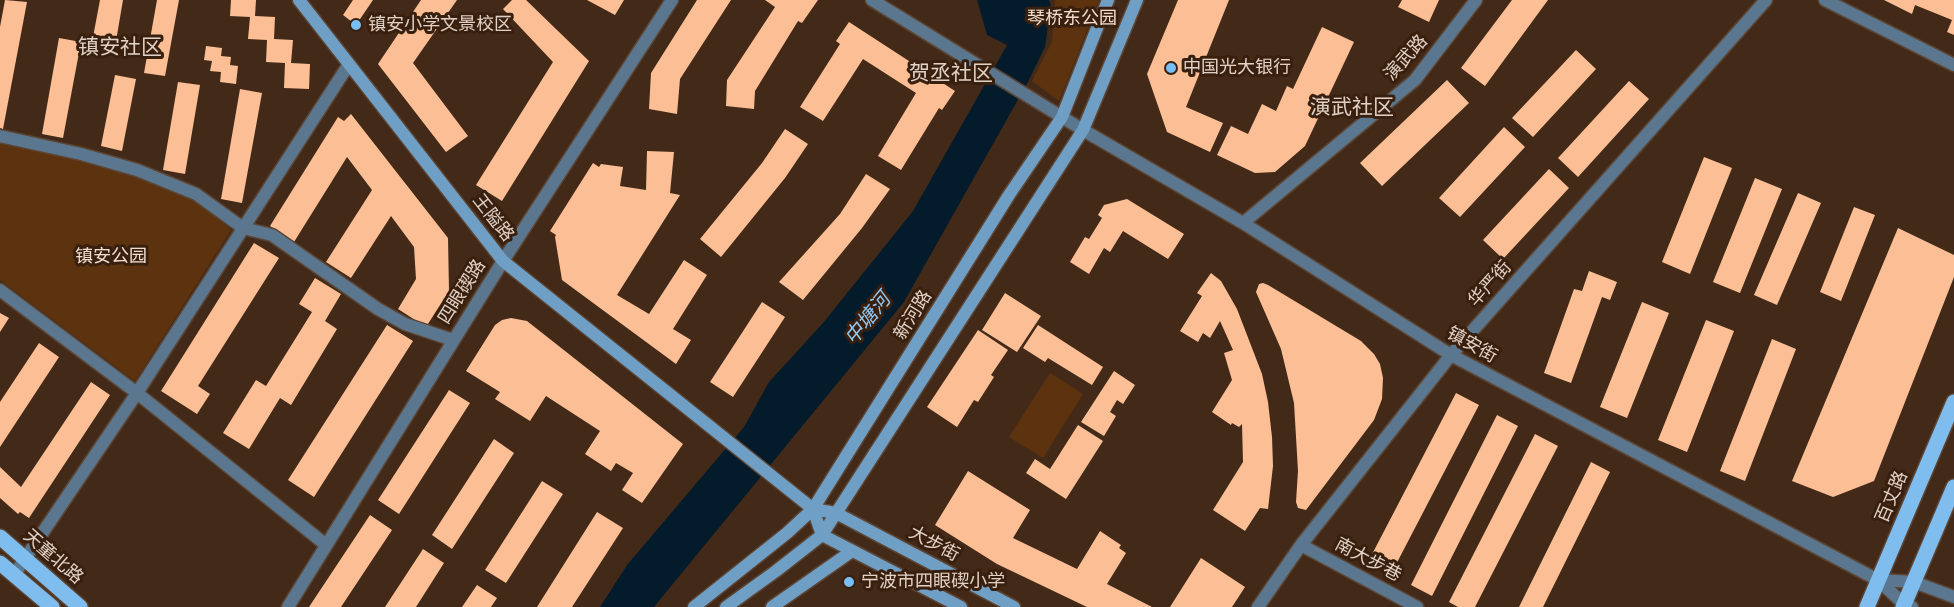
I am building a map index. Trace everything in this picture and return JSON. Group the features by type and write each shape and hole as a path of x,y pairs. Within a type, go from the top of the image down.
{"main road":[{"name":"王隘路","path":"299,0 503,261 813,509"},
{"name":"新河路","path":"694,607 787,533 813,509 1009,195 1062,117 1108,0"},
{"path":"726,607 822,535 1083,130 1137,0"},
{"name":"百丈路","path":"1867,607 1954,402"},
{"path":"1906,606 1954,487"},
{"path":"813,509 822,535 961,607"},
{"name":"大步街","path":"813,509 836,513 1014,607"},
{"name":"天童北路","path":"0,537 80,607"},
{"path":"772,607 852,550"},
{"path":"0,562 52,607"}],"street":[{"name":"四眼碶路","path":"288,607 453,340 672,0"},
{"name":"镇安街","path":"872,0 1083,130 1243,223 1451,355 1878,579"},
{"name":"演武路","path":"1243,223 1415,80 1476,0"},
{"name":"华严街","path":"1258,607 1301,545 1451,355 1766,0"},
{"path":"1825,0 1954,65"},
{"path":"14,575 137,393 349,64"},
{"path":"0,136 81,154 137,170 196,194 243,228 272,235 369,303 396,319 453,340"},
{"path":"0,290 137,393 326,545"},
{"name":"南大步巷","path":"1301,545 1417,607"},
{"path":"1878,579 1914,582 1954,597"},
{"path":"1878,579 1906,606"}],"green space":[{"name":"琴桥东公园","path":"1055,0 1099,0 1059,101 1032,81 1052,42"},
{"name":"镇安公园","path":"0,142 80,159 137,176 196,199 231,230 135,381 0,280"},
{"path":"1050,373 1083,394 1043,458 1009,437"}],"water":[{"name":"中塘河","path":"977,0 1049,0 1051,6 1045,47 1028,82 904,302 654,607 600,607 627,565 744,427 769,382 823,323 913,211 1007,45 987,35"}],"building":[{"path":"5,0 27,2 3,129 0,128 0,27"},
{"path":"100,0 123,0 116,41 93,37"},
{"path":"157,0 179,0 165,76 144,73"},
{"path":"231,0 256,0 255,16 275,17 274,39 293,40 291,63 310,64 309,89 284,88 285,63 266,62 267,40 248,39 250,17 230,16"},
{"path":"353,0 373,0 356,25 343,15"},
{"path":"421,0 457,0 413,63 468,136 446,152 378,64"},
{"path":"512,0 526,0 589,61 502,201 476,185 553,62 503,9"},
{"path":"587,0 624,0 615,15"},
{"path":"697,0 731,0 680,79 677,114 649,109 651,73"},
{"path":"765,0 818,0 802,23 798,21 755,91 754,109 726,106 727,80 775,7"},
{"path":"1178,0 1229,0 1186,107 1223,123 1210,152 1167,132 1147,74"},
{"path":"1402,0 1439,0 1429,22 1398,7"},
{"path":"1512,0 1548,0 1485,86 1461,68"},
{"path":"1884,0 1954,0 1954,35 1947,32 1952,20 1915,5 1912,14"},
{"path":"849,22 955,91 942,110 939,108 901,170 878,156 916,93 863,59 823,121 800,107 840,44 836,41"},
{"path":"1322,27 1354,42 1305,146 1275,172 1255,173 1217,155 1231,126 1248,134 1262,104 1276,111 1287,86 1293,89"},
{"path":"59,38 81,42 63,138 42,134"},
{"path":"206,46 222,48 221,56 231,57 230,65 238,66 236,84 220,82 221,72 210,71 212,61 204,60"},
{"path":"1576,50 1596,69 1533,137 1512,118"},
{"path":"115,75 136,79 122,151 101,146"},
{"path":"1447,80 1469,103 1382,186 1360,163"},
{"path":"1629,81 1649,99 1578,177 1558,158"},
{"path":"178,82 200,85 185,174 163,170"},
{"path":"240,89 262,93 242,203 221,199"},
{"path":"351,114 448,238 449,291 426,327 398,309 416,279 414,247 391,216 351,278 326,262 372,190 347,157 294,242 270,226 338,117 344,121"},
{"path":"1504,127 1525,147 1460,217 1439,198"},
{"path":"785,129 808,144 785,178 721,257 700,239 762,163"},
{"path":"647,151 674,152 670,193 680,195 617,295 649,314 684,260 707,275 673,329 691,340 676,364 562,280 556,235 550,231 593,163 599,167 601,164 623,167 620,186 646,190"},
{"path":"1704,157 1732,168 1690,274 1662,262"},
{"path":"1549,169 1569,188 1503,259 1483,240"},
{"path":"866,174 890,189 862,228 803,300 779,282 840,214"},
{"path":"1755,178 1782,189 1740,293 1713,282"},
{"path":"1798,193 1821,203 1777,305 1754,295"},
{"path":"1127,199 1184,234 1168,259 1123,231 1110,252 1104,248 1089,274 1070,262 1085,237 1089,239 1102,218 1098,215 1104,205"},
{"path":"1854,207 1875,215 1841,301 1820,292"},
{"path":"1898,228 1954,255 1954,277 1874,481 1833,497 1792,481"},
{"path":"254,243 279,258 198,386 210,394 197,414 161,391"},
{"path":"1589,271 1617,282 1610,300 1602,297 1571,383 1544,373 1574,289 1582,291"},
{"path":"1211,273 1221,281 1237,309 1262,374 1268,402 1273,466 1268,509 1260,508 1245,531 1213,510 1243,462 1242,424 1239,427 1232,423 1231,425 1212,412 1232,380 1224,353 1233,350 1220,321 1210,338 1203,333 1198,342 1180,331 1202,296 1197,293"},
{"path":"315,278 341,294 325,321 337,329 291,405 280,398 249,449 223,433 256,380 266,386 312,312 299,304"},
{"path":"1263,283 1361,341 1380,364 1383,378 1382,399 1374,420 1306,510 1298,508 1296,502 1298,471 1294,403 1281,349 1256,292 1259,284"},
{"path":"1005,293 1041,316 1017,352 982,330"},
{"path":"762,302 785,317 733,397 710,382"},
{"path":"1642,302 1669,313 1627,418 1600,407"},
{"path":"0,313 9,318 0,332"},
{"path":"511,318 527,321 683,444 642,503 622,490 633,473 616,463 611,471 585,454 600,431 546,396 530,421 495,399 500,392 466,371 495,325"},
{"path":"1706,320 1734,331 1687,452 1658,440"},
{"path":"387,325 413,341 314,497 288,480"},
{"path":"1038,325 1103,367 1092,385 1048,358 1045,362 1023,348"},
{"path":"978,330 1008,350 991,375 994,377 978,402 974,400 957,427 927,407"},
{"path":"1772,339 1796,349 1745,481 1720,471"},
{"path":"39,343 59,357 0,447 0,402"},
{"path":"1114,371 1135,385 1123,404 1117,400 1110,412 1116,416 1104,436 1081,422"},
{"path":"91,382 110,395 29,518 20,512 18,514 0,498 0,467 21,487"},
{"path":"449,390 470,403 399,514 378,500"},
{"path":"1456,393 1479,405 1391,574 1368,562"},
{"path":"1497,415 1518,426 1432,596 1411,585"},
{"path":"1078,425 1103,441 1066,499 1026,473 1035,459 1050,469"},
{"path":"1535,434 1558,446 1475,607 1458,607 1449,602"},
{"path":"494,439 514,453 452,549 432,535"},
{"path":"1591,462 1610,472 1543,607 1519,607"},
{"path":"968,471 1030,510 1013,538 1077,569 1100,531 1121,545 1119,548 1126,553 1107,584 1152,607 1087,607 997,564 935,525"},
{"path":"542,481 563,494 506,583 485,570"},
{"path":"597,512 623,528 572,607 537,607"},
{"path":"370,515 392,530 341,607 309,607"},
{"path":"423,549 444,563 416,607 385,607"},
{"path":"1201,558 1245,587 1232,607 1170,607"},
{"path":"477,585 497,598 491,607 462,607"}],"place":[{"name":"镇安小学文景校区","path":"356,25"},
{"name":"中国光大银行","path":"1171,68"},
{"name":"宁波市四眼碶小学","path":"849,582"}],"district":[{"name":"镇安社区","path":"120,48"},
{"name":"贺丞社区","path":"951,74"},
{"name":"演武社区","path":"1352,108"}]}
